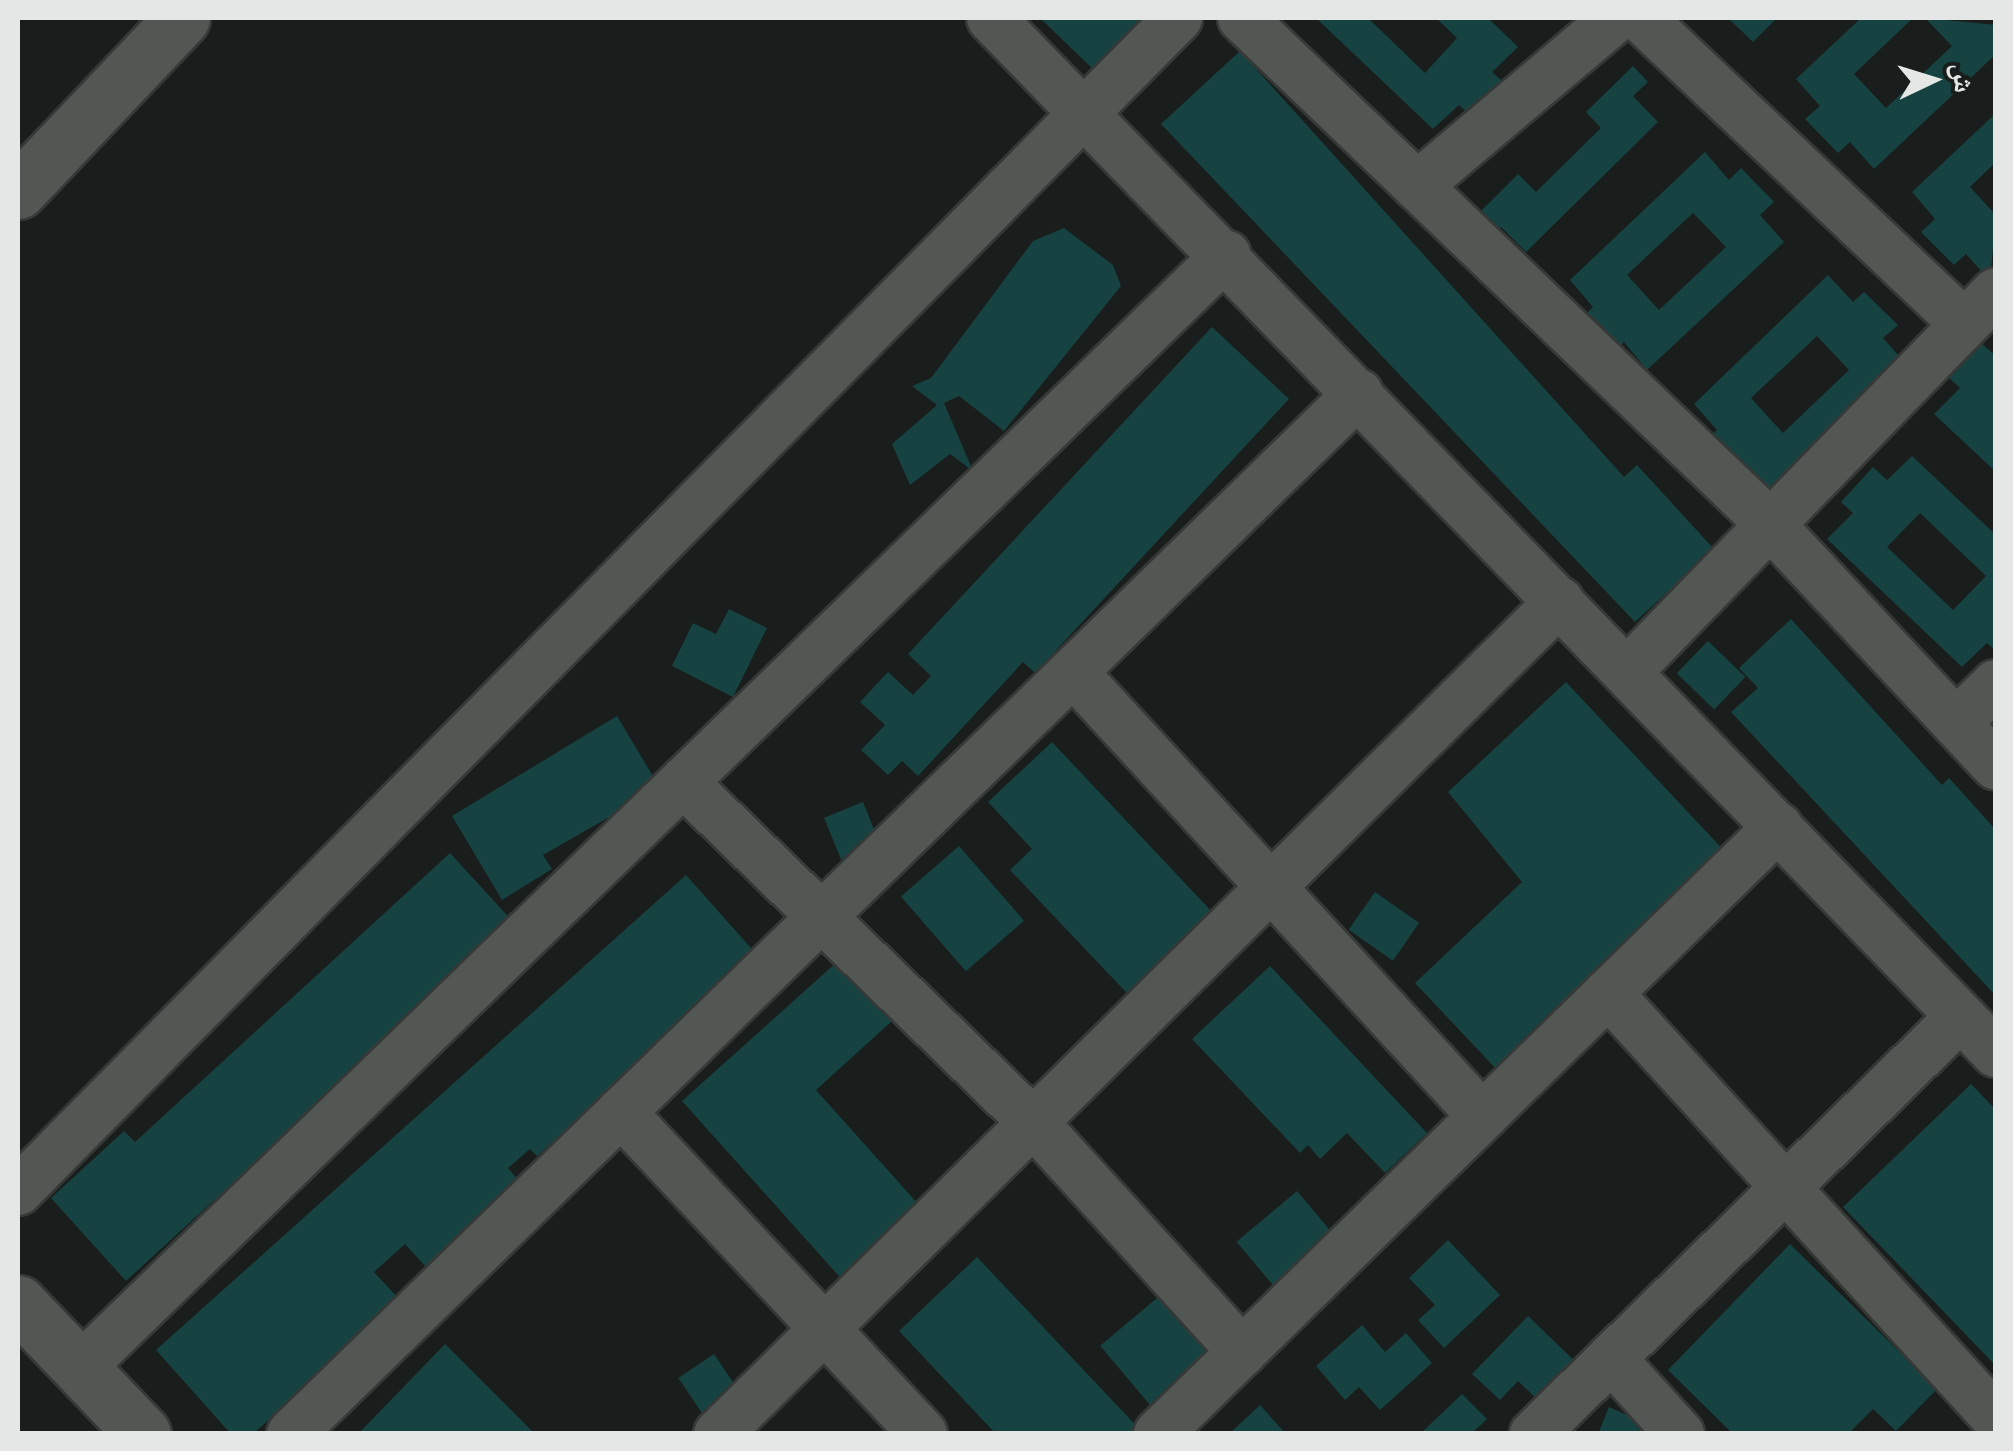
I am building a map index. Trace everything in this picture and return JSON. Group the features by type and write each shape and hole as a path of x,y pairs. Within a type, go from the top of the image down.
{"street":[{"path":"18,191 182,18"},
{"path":"991,18 1083,106 1996,1054"},
{"path":"18,1191 1083,106 1178,18"},
{"path":"1242,18 1767,521 1996,766"},
{"path":"1417,186 1616,18"},
{"path":"1628,672 1767,521 1979,308 1641,18"},
{"path":"80,1368 1226,255"},
{"path":"291,1434 1359,393"},
{"path":"718,1434 1560,601"},
{"path":"1073,672 1482,1116"},
{"path":"1956,723 1996,684"},
{"path":"683,782 826,913 1033,1122 1242,1352"},
{"path":"1158,1434 1778,827"},
{"path":"1608,993 1780,1192 1996,1418"},
{"path":"1534,1434 1960,1017"},
{"path":"621,1112 820,1333 922,1434"},
{"path":"18,1303 143,1434"},
{"path":"1611,1358 1680,1434"}],"building":[{"path":"1040,18 1148,18 1096,72"},
{"path":"1316,18 1368,18 1425,73 1457,38 1436,18 1488,18 1518,47 1492,72 1504,83 1473,118 1459,105 1433,129"},
{"path":"1728,18 1777,18 1753,42"},
{"path":"1861,18 1913,18 1854,74 1886,108 1952,46 1925,18 1996,25 1996,54 1874,169 1850,142 1838,153 1805,119 1820,106 1796,79"},
{"path":"1240,51 1624,477 1637,465 1714,549 1635,622 1161,124"},
{"path":"1633,66 1648,82 1633,96 1658,122 1526,252 1501,227 1490,237 1473,219 1518,174 1536,192 1601,128 1586,112"},
{"path":"1996,113 1996,162 1970,187 1996,215 1990,281 1966,254 1954,265 1921,232 1935,219 1912,192"},
{"path":"1705,152 1729,180 1741,168 1774,202 1760,215 1784,242 1647,370 1624,342 1613,354 1580,320 1593,307 1570,280","holes":["1693,213 1726,247 1659,310 1627,275"]},
{"path":"1064,228 1113,265 1121,286 1004,431 959,396 944,403 973,471 950,454 910,485 892,444 937,405 912,386 931,378 1033,241"},
{"path":"1828,275 1853,302 1864,292 1898,325 1883,338 1907,365 1771,493 1748,466 1736,477 1703,443 1717,430 1694,404","holes":["1817,336 1849,370 1783,433 1751,398"]},
{"path":"1212,327 1289,399 1035,673 1023,662 918,776 902,761 888,775 861,750 885,725 860,702 888,672 913,695 931,676 908,654"},
{"path":"1980,342 1996,356 1996,472 1934,414 1960,388 1948,377"},
{"path":"1912,456 1996,535 1996,651 1987,643 1962,667 1827,539 1853,513 1841,502 1873,467 1887,480","holes":["1920,513 1986,576 1953,610 1887,547"]},
{"path":"729,609 767,628 733,697 672,666 693,623 716,634"},
{"path":"1791,619 1942,785 1949,778 1996,830 1996,996 1731,712 1758,688 1739,668"},
{"path":"1708,641 1745,677 1714,709 1677,673"},
{"path":"1566,682 1730,857 1499,1072 1415,983 1522,882 1448,792"},
{"path":"617,716 660,788 543,855 552,869 502,900 452,816"},
{"path":"1052,742 1215,915 1141,1008 1010,870 1032,849 988,802"},
{"path":"863,802 882,848 843,864 824,818"},
{"path":"959,846 1024,921 966,971 901,897"},
{"path":"450,853 515,924 126,1281 51,1198 124,1131 135,1142"},
{"path":"686,875 759,957 537,1156 530,1149 508,1168 520,1182 426,1267 405,1244 374,1272 401,1301 253,1434 231,1434 156,1350"},
{"path":"1375,892 1419,923 1393,961 1349,930"},
{"path":"838,961 892,1021 816,1090 919,1205 846,1284 682,1101"},
{"path":"1270,966 1427,1133 1385,1173 1347,1133 1320,1159 1308,1145 1300,1153 1192,1039"},
{"path":"1971,1084 1996,1110 1996,1366 1843,1207"},
{"path":"1297,1191 1342,1245 1281,1295 1236,1242"},
{"path":"1448,1240 1500,1295 1444,1348 1418,1320 1435,1305 1409,1278"},
{"path":"1790,1244 1937,1389 1896,1431 1873,1409 1848,1434 1733,1434 1668,1370"},
{"path":"977,1257 1144,1434 996,1434 899,1331"},
{"path":"1163,1293 1218,1359 1155,1412 1100,1346"},
{"path":"1528,1316 1582,1368 1545,1407 1518,1381 1500,1400 1472,1374"},
{"path":"1362,1325 1385,1352 1406,1333 1432,1363 1380,1410 1359,1387 1345,1400 1316,1366"},
{"path":"445,1344 535,1434 358,1434"},
{"path":"714,1354 740,1392 704,1416 678,1378"},
{"path":"1462,1394 1487,1419 1471,1434 1420,1434"},
{"path":"1260,1405 1286,1434 1229,1434"},
{"path":"1609,1407 1645,1423 1653,1434 1598,1434"}]}
